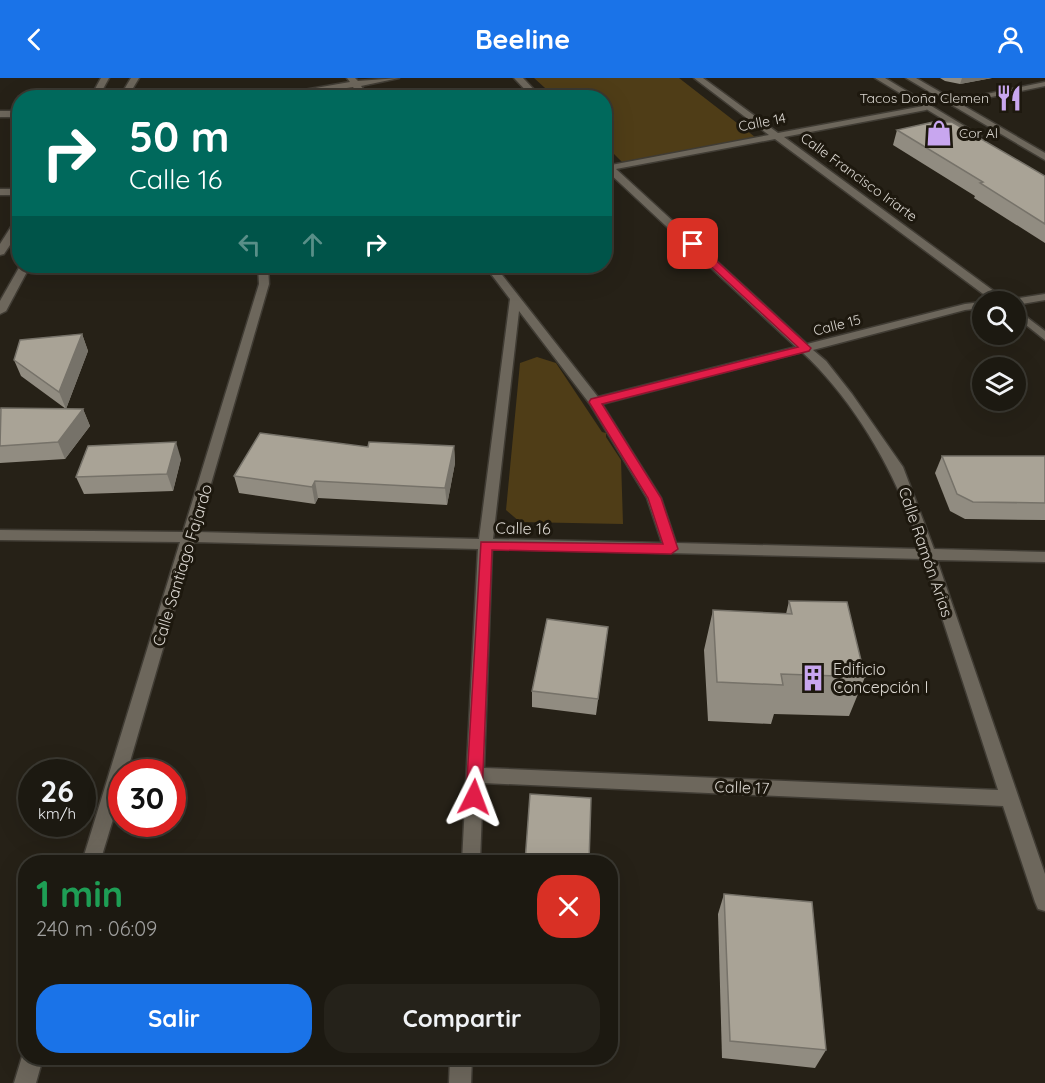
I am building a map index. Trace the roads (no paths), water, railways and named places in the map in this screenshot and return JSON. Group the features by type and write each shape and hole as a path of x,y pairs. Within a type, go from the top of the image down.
{"street":[{"path":"305,90 353,81 395,78"},
{"path":"518,78 530,90"},
{"name":"Calle Francisco Iriarte","path":"698,78 987,291"},
{"path":"879,78 986,142"},
{"path":"910,78 1045,157"},
{"path":"952,102 1045,84"},
{"name":"Calle 14","path":"612,165 952,102"},
{"name":"Calle Ramón Arias","path":"612,171 806,348 848,397 896,467 923,534 1045,902"},
{"path":"0,252 12,234"},
{"path":"7,242 12,242"},
{"path":"0,311 21,273"},
{"name":"Calle Santiago Fajardo","path":"94,855 264,284 263,273"},
{"path":"495,273 595,402 654,498 671,549"},
{"path":"1026,300 1045,297"},
{"path":"471,855 485,545 515,300"},
{"name":"Calle 15","path":"595,402 972,306"},
{"path":"1026,321 1045,337"},
{"name":"Calle 16","path":"0,535 190,537 1045,557"},
{"name":"Calle 17","path":"475,775 1010,798"},
{"path":"25,1083 30,1065"},
{"path":"460,1083 461,1065"}],"place":[{"name":"Tacos Doña Clemen","path":"1009,98"},
{"name":"Cor Al","path":"939,133"},
{"name":"Edificio Concepción I","path":"813,678"}]}
